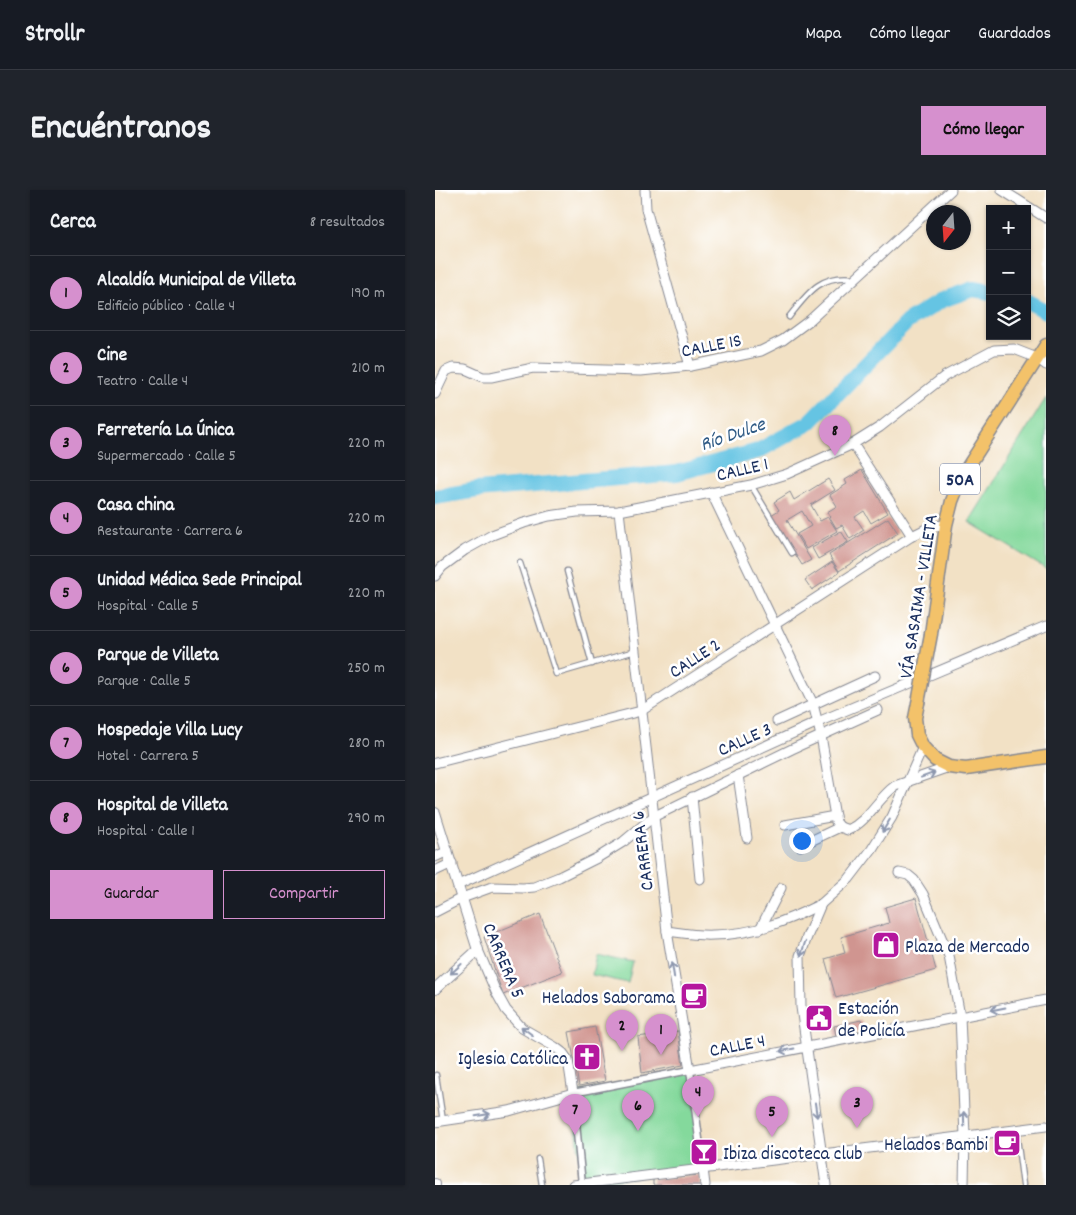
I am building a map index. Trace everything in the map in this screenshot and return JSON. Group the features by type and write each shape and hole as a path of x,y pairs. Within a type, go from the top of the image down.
{"main road":[{"name":"VÍA SASAIMA - VILLETA","path":"923,748 917,734 915,718 931,634 946,525 952,501 962,476 1041,362 1046,345"},
{"path":"923,748 935,760 949,767 966,770 1046,757"}],"street":[{"path":"645,190 646,209 690,366"},
{"path":"1002,190 1046,218"},
{"name":"CALLE 1S","path":"435,394 446,371 453,368 465,369 483,377 491,378 533,368 641,370 690,366 761,351 783,340 810,320 949,191"},
{"name":"CALLE 1","path":"435,576 442,567 465,550 492,535 524,522 577,512 619,511 751,485 787,474 853,444 880,427 945,376 994,350 1014,349 1041,362"},
{"path":"853,444 912,536"},
{"path":"711,492 813,704 821,736 836,822 840,827 848,830 856,826 887,791 895,786 949,767"},
{"name":"CARRERA 6","path":"619,511 667,931 690,1070 705,1185"},
{"name":"CALLE 2","path":"435,763 641,711 912,536 932,526 946,525"},
{"name":"CALLE 3","path":"458,885 818,722 1046,626"},
{"path":"777,722 875,676"},
{"name":"CALLE 3","path":"435,912 462,898 492,887 523,888 559,877 597,858 623,842 653,817 737,775 879,710"},
{"path":"667,931 714,936 761,929 792,919 821,904 849,878 872,849 892,817 923,748"},
{"path":"737,775 747,838"},
{"path":"692,797 700,879"},
{"name":"CARRERA 5","path":"435,813 478,950 496,992 507,1010 522,1028 555,1047 568,1060 573,1093 579,1185"},
{"path":"785,825 835,816"},
{"path":"800,846 840,827"},
{"path":"435,857 448,851"},
{"path":"435,871 452,863"},
{"path":"899,872 915,880 938,927 949,956 960,1016 965,1136 964,1185"},
{"path":"761,929 781,888"},
{"path":"821,904 800,956 801,1007 826,1185"},
{"path":"435,989 478,950"},
{"name":"CALLE 4","path":"439,1122 509,1111 573,1093 1046,1000"},
{"path":"579,1185 1046,1126"}],"lane":[{"path":"789,317 803,299 819,284 830,278 840,276 855,278"},
{"path":"751,485 792,553"},
{"path":"520,563 556,674 635,651"},
{"path":"567,571 592,664"},
{"path":"436,1075 439,1122"},
{"path":"1016,1130 1023,1185"},
{"path":"538,1159 542,1185"}],"green space":[{"path":"1046,398 1046,569 969,522"},
{"path":"596,954 633,962 628,983 592,975"},
{"path":"690,1070 703,1169 582,1184 573,1093"}],"building":[{"path":"862,470 888,513 871,523 864,511 855,517 864,530 850,539 842,525 836,528 827,512 837,506 830,495 847,484 845,480"},
{"path":"828,479 835,490 811,505 820,521 828,517 837,531 806,549 797,534 811,526 802,511 787,520 811,560 802,565 771,515 779,510 774,502 790,492 794,500"},
{"path":"888,518 898,533 839,571 829,555"},
{"path":"841,531 848,542 818,559 812,548"},
{"path":"832,562 839,572 812,590 805,580"},
{"name":"Plaza de Mercado","path":"916,898 936,970 836,998 825,959 845,953 841,937 889,923 885,907"},
{"path":"540,914 562,972 503,995 484,937"},
{"path":"861,1020 863,1030 836,1036 834,1026"},
{"name":"Iglesia Católica","path":"595,1027 605,1081 579,1086 569,1032"},
{"path":"678,1031 683,1065 642,1073 638,1037"},
{"path":"700,1175 701,1185 653,1185 653,1179"}],"waterway":[{"name":"Río Dulce","path":"435,497 477,490 677,473 758,451 809,423 907,322 942,300 973,289 986,291"},
{"name":"Río Dulce","path":"1031,303 1046,311"}],"place":[{"name":"Hospital de Villeta","path":"835,456"},
{"name":"Plaza de Mercado","path":"886,945"},
{"name":"Helados Saborama","path":"694,996"},
{"name":"Estación de Policía","path":"819,1018"},
{"name":"Cine","path":"622,1051"},
{"name":"Alcaldía Municipal de Villeta","path":"661,1055"},
{"name":"Iglesia Católica","path":"587,1057"},
{"name":"Casa china","path":"698,1117"},
{"name":"Ferretería La Única","path":"857,1128"},
{"name":"Parque de Villeta","path":"638,1131"},
{"name":"Hospedaje Villa Lucy","path":"575,1135"},
{"name":"Unidad Médica Sede Principal","path":"772,1137"},
{"name":"Helados Bambi","path":"1007,1143"},
{"name":"Ibiza discoteca club","path":"704,1152"}]}
